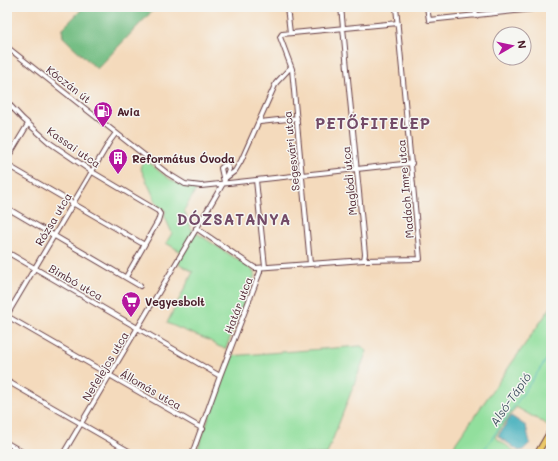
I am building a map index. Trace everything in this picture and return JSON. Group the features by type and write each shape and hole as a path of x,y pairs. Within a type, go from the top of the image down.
{"main road":[{"path":"537,454 551,430"}],"street":[{"path":"287,7 290,33 398,23"},
{"name":"Maglódi utca","path":"341,7 365,254 364,260"},
{"name":"Madách Imre utca","path":"396,7 420,258"},
{"path":"428,7 430,20 476,16 522,9 543,8"},
{"path":"475,7 476,16"},
{"name":"Segesvári utca","path":"290,33 282,34 280,37 291,67 303,175 310,264"},
{"name":"Kóczán út","path":"7,47 167,173 185,184 201,186 224,181 256,180 412,163"},
{"name":"Nefelejcs utca","path":"63,454 224,181 235,171 241,161 276,84 291,67"},
{"name":"Kassai utca","path":"7,102 50,144 92,172 158,211 160,217 143,244"},
{"path":"260,122 297,118"},
{"path":"7,158 28,124"},
{"name":"Rózsa utca","path":"7,316 34,268 116,133"},
{"path":"7,165 143,244 126,277"},
{"path":"256,180 265,267"},
{"path":"7,208 140,286"},
{"path":"196,228 255,268 260,269"},
{"name":"Bimbó utca","path":"7,252 220,376"},
{"name":"Határ utca","path":"192,454 203,429 220,376 260,269 265,267 364,260 420,258"},
{"name":"Állomás utca","path":"7,316 203,429"},
{"path":"7,381 134,454"},
{"path":"7,443 26,454"}],"green space":[{"path":"84,7 156,7 97,69 63,37 62,29"},
{"path":"145,159 169,179 182,185 198,187 184,210 192,230 252,269 255,275 226,348 220,347 209,340 167,323 193,272 178,263 183,253 166,243 172,233 164,215 166,211 158,206 140,167"},
{"path":"551,307 551,427 516,407 495,437 518,454 448,454"},
{"path":"361,346 367,351 327,454 196,454 230,356"}],"water":[{"path":"511,416 526,426 530,443 523,450 519,451 498,436"}],"waterway":[{"name":"Alsó-Tápió","path":"481,454 551,353"}],"place":[{"name":"Avia","path":"103,128"},
{"name":"Református Óvoda","path":"118,175"},
{"name":"Vegyesbolt","path":"131,318"}],"district":[{"name":"PETŐFITELEP","path":"373,123"},
{"name":"DÓZSATANYA","path":"234,219"}]}
